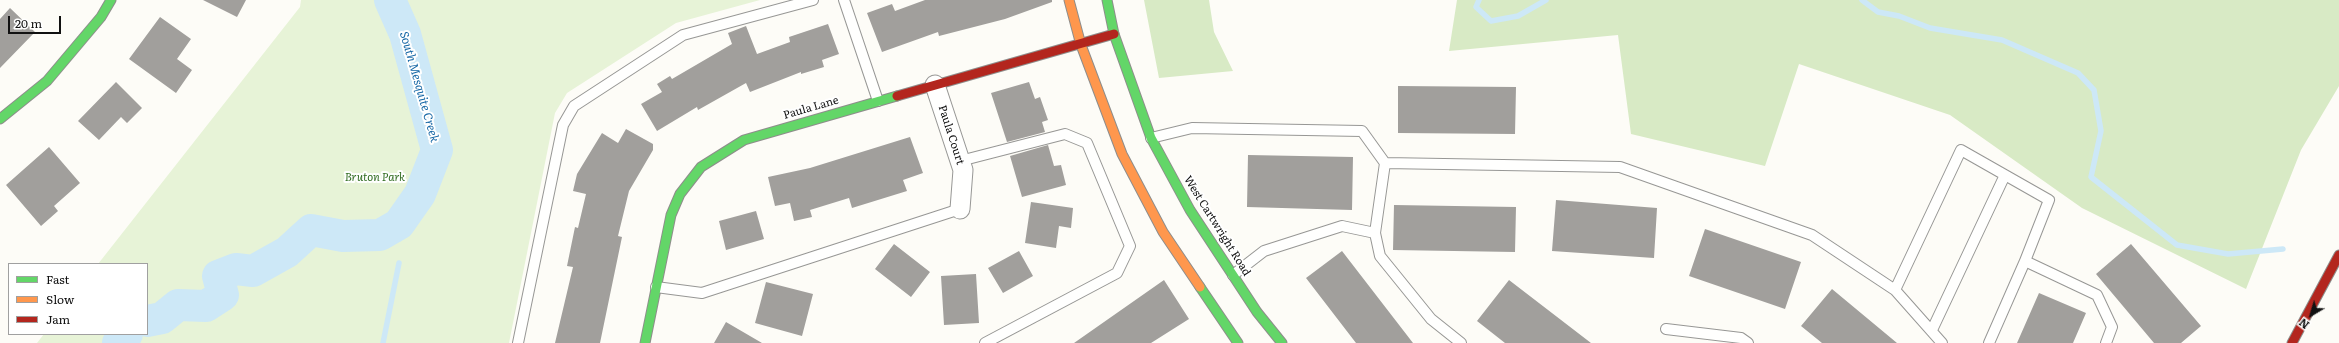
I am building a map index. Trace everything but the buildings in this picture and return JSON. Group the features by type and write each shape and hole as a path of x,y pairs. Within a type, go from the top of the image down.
{"main road":[{"path":"0,119 47,81 101,17 111,0"},
{"path":"1068,0 1081,45 1129,167 1163,232 1228,336 1238,343"},
{"name":"West Cartwright Road","path":"1107,0 1114,34 1151,138 1190,210 1233,275 1254,314 1282,343"},
{"name":"Paula Lane","path":"645,343 671,215 680,194 701,167 744,140 1081,45 1114,34"},
{"path":"2292,343 2339,255"},
{"path":"1228,336 1241,325"}],"street":[{"name":"Paula Court","path":"935,85 960,161 963,183 960,209"}],"lane":[{"path":"518,343 563,125 574,106 683,35 813,0"},
{"path":"844,0 878,101"},
{"path":"1151,138 1192,128 1362,130 1385,162 1375,233 1380,256 1431,319 1461,343"},
{"path":"960,161 1066,134 1087,144 1130,246 1117,273 985,343"},
{"path":"1895,290 1960,150 2049,200 2025,261 1989,343"},
{"path":"1385,162 1620,168 1812,235 1895,290 1942,343"},
{"path":"1932,330 2005,175"},
{"path":"656,287 702,293 960,209"},
{"path":"1233,275 1264,251 1342,226 1375,233"},
{"path":"2025,261 2097,295 2112,327 2106,343"},
{"path":"1666,329 1741,338 1748,343"}],"green space":[{"name":"Bruton Park","path":"301,0 760,0 676,23 567,93 555,113 509,343 37,343 43,335 148,335 148,263 99,263 300,7"},
{"path":"1144,0 1209,0 1214,32 1233,71 1159,78"},
{"path":"1457,0 2339,0 2339,86 2301,150 2246,289 2082,208 1950,115 1799,64 1765,166 1631,134 1618,35 1449,51"}],"waterway":[{"name":"South Mesquite Creek","path":"148,321 162,318 178,305 206,306 223,295 218,276 236,269 253,271 287,252 311,230 343,236 380,235 399,224 420,194 437,150 405,34 390,0"},
{"path":"1479,0 1476,7 1491,21 1518,16 1546,0"},
{"path":"1862,0 1878,12 1899,16 1930,28 2002,40 2078,73 2094,90 2101,131 2091,177 2177,245 2228,254 2283,249"},
{"path":"399,224 399,239"},
{"path":"383,343 399,263"},
{"name":"South Mesquite Creek","path":"118,343 126,335"}],"traffic: fast":[{"path":"0,119 47,81 101,17 111,0"},
{"path":"1107,0 1114,34 1151,138 1190,210 1257,312 1282,343"},
{"path":"645,343 671,215 680,194 701,167 744,140 897,96"},
{"path":"1200,287 1238,343"}],"traffic: slow":[{"path":"1069,0 1081,45 1122,154 1163,232 1200,287"}],"traffic: jam":[{"path":"897,96 1114,34"},
{"path":"2292,343 2339,255"}]}
